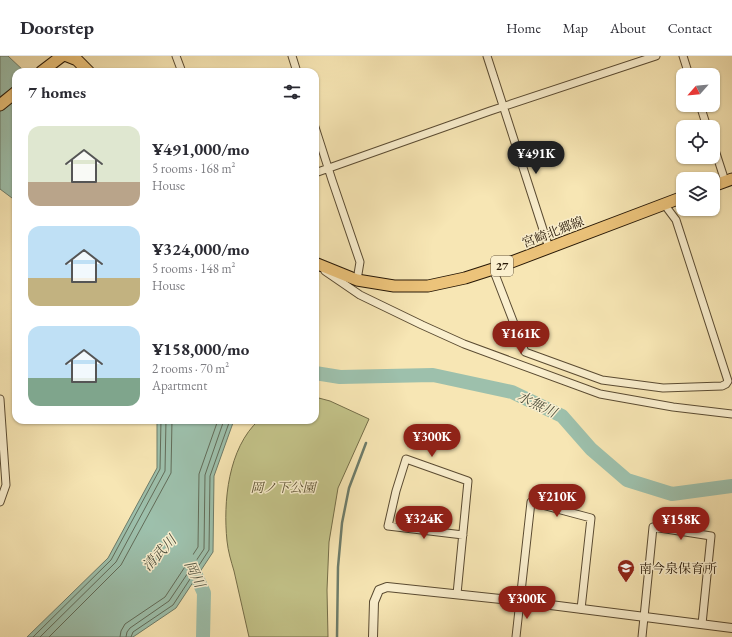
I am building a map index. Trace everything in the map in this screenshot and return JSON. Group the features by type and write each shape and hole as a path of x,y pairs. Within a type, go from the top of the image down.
{"main road":[{"path":"47,68 66,56 76,60 85,68"},
{"path":"0,105 12,95"},
{"name":"宮崎北郷線","path":"319,266 357,280 394,286 428,286 465,278 493,269 676,200"}],"street":[{"path":"176,56 180,68"},
{"path":"292,56 296,68"},
{"path":"487,56 549,248"},
{"path":"319,171 656,56"},
{"path":"682,56 686,68"},
{"path":"319,140 360,262 357,280"},
{"path":"720,161 728,180"},
{"path":"493,269 525,352 602,380 663,388 722,386 728,381 676,220 664,204"},
{"path":"319,266 360,295 422,325 464,344 600,394 673,407 732,414"},
{"path":"0,399 1,442 6,485 0,502"},
{"path":"457,594 463,535 468,481 406,459 396,491 388,526 463,535"},
{"path":"516,637 531,502 591,518 581,609"},
{"path":"642,637 653,527 711,536 702,624"},
{"path":"373,637 374,602 378,590 387,587 519,601 732,628"}],"green space":[{"name":"岡ノ下公園","path":"319,398 330,401 369,419 338,488 329,542 327,590 328,637 249,637 227,541 226,510 227,493 234,460 240,445 256,424 319,424"}],"water":[{"path":"0,56 8,56 21,68 12,68 12,198 0,189"},
{"name":"清武川","path":"157,424 233,424 214,476 213,552 176,608 133,637 27,637 108,558 157,468"}],"waterway":[{"name":"水無川","path":"319,374 340,377 433,375 512,392 562,416 591,449 627,480 672,494 732,486"},
{"path":"337,637 338,567 342,523 349,488 366,443"},
{"name":"岡川","path":"189,560 204,593 203,637"}],"place":[{"name":"南今泉保育所","path":"626,583"}]}
